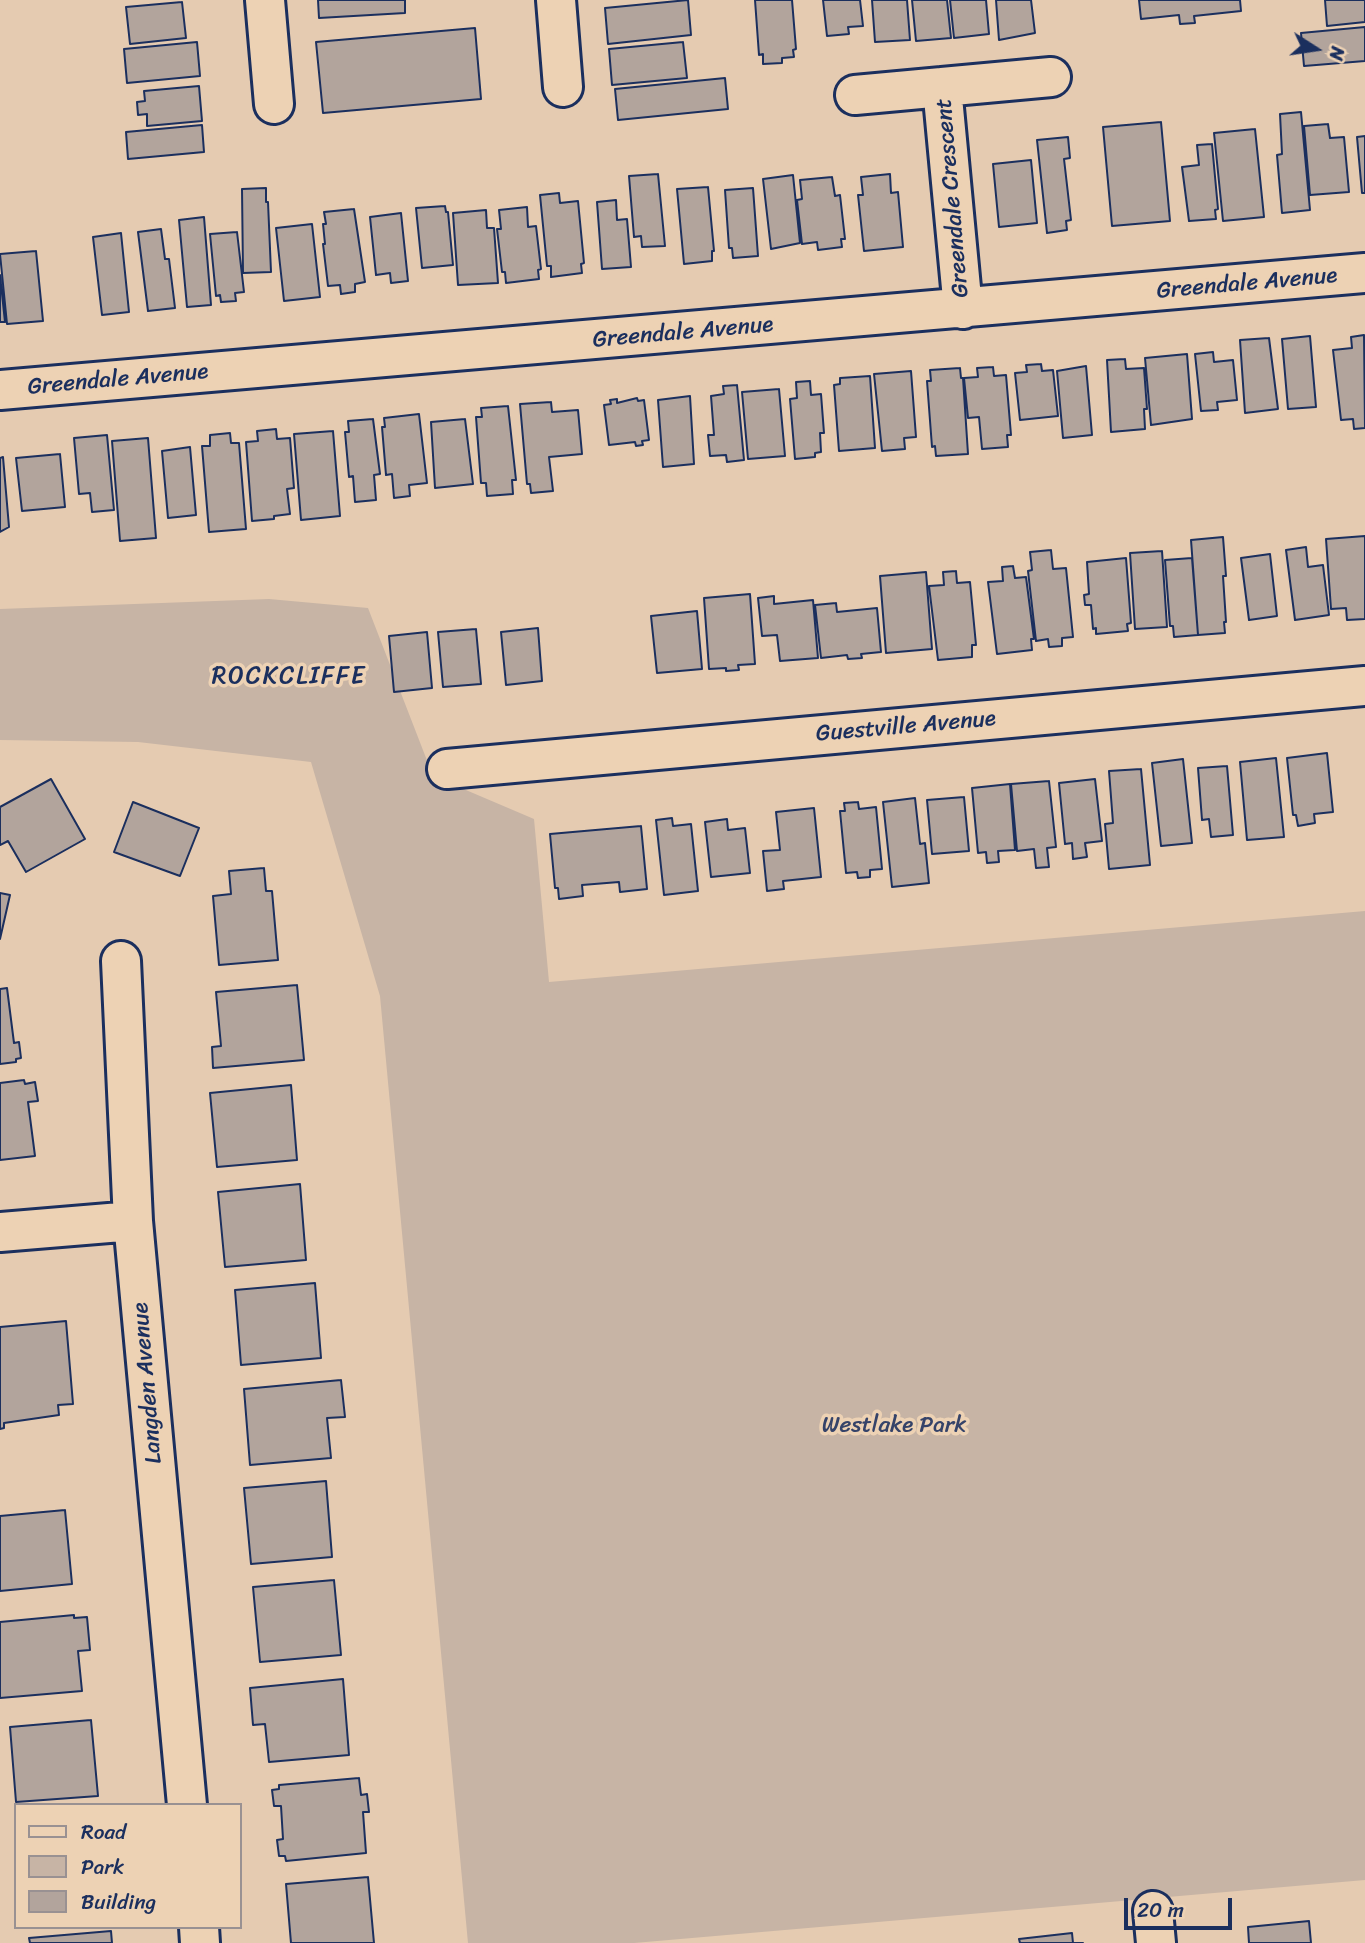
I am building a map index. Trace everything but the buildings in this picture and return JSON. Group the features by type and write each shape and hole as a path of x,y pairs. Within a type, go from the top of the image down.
{"street":[{"path":"265,0 274,104"},
{"path":"556,0 563,87"},
{"name":"Greendale Crescent","path":"855,95 1051,77"},
{"name":"Greendale Crescent","path":"942,87 963,309"},
{"name":"Greendale Avenue","path":"0,390 1365,273"},
{"name":"Guestville Avenue","path":"447,769 598,753 1365,686"},
{"name":"Langden Avenue","path":"121,961 133,1221 187,1803"},
{"path":"0,1232 133,1221"}],"green space":[{"name":"Westlake Park","path":"269,599 368,608 433,776 534,819 549,982 1365,911 1365,1880 634,1943 468,1943 380,996 311,762 138,742 0,740 0,609"}],"district":[{"name":"ROCKCLIFFE","path":"289,677"}]}
